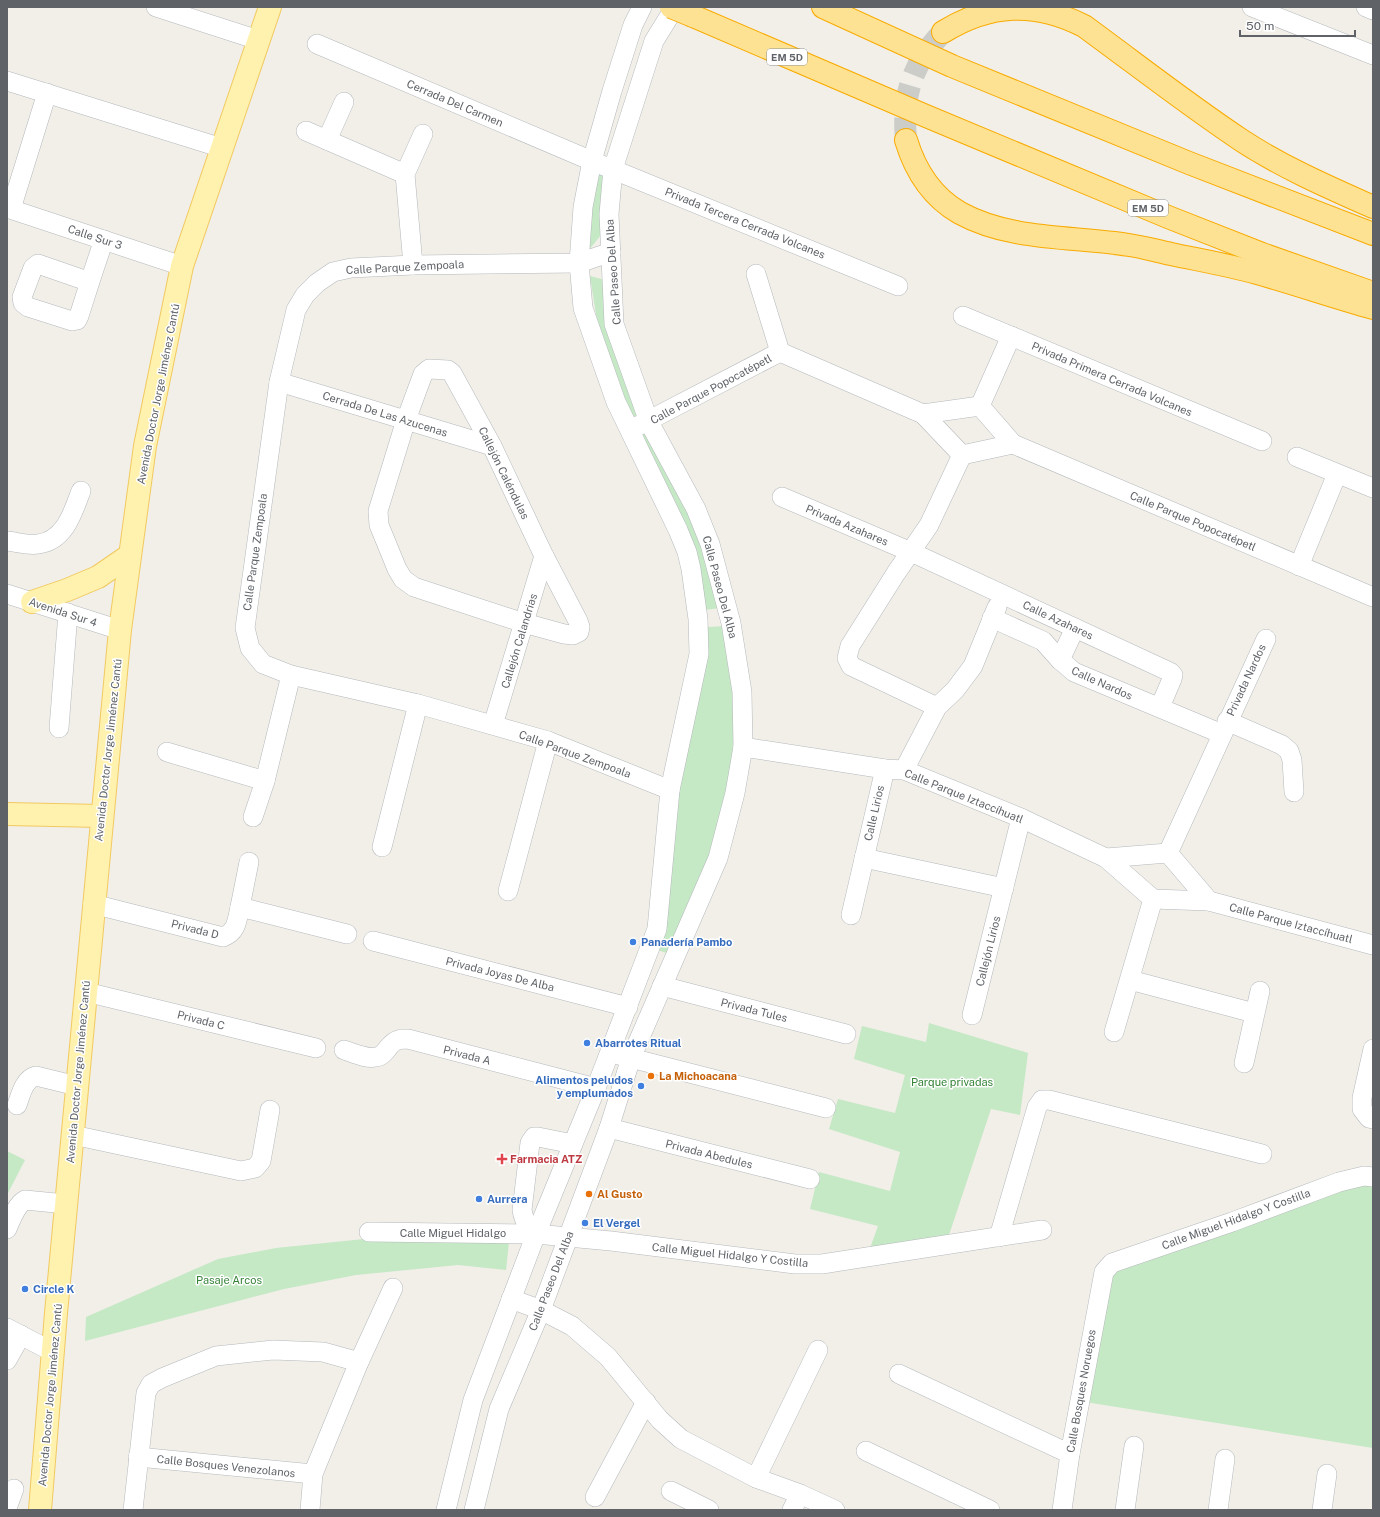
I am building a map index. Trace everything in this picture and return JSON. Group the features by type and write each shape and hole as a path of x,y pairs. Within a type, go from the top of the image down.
{"highway":[{"name":"EM 5D","path":"671,7 918,113 1160,214 1262,254 1373,293"},
{"path":"823,7 952,66 1189,163 1373,234"},
{"path":"943,32 972,17 1004,9 1037,10 1069,18 1084,26 1241,140 1292,169 1373,207"},
{"path":"906,140 916,168 934,192 955,209 973,220 1007,230 1025,233 1130,245 1255,272 1373,308"}],"main road":[{"name":"Avenida Doctor Jorge Jiménez Cantú","path":"40,1510 93,904 120,630 145,446 182,266 258,40 266,11"},
{"path":"32,602 67,590 98,576 130,555"},
{"path":"7,814 102,816"}],"street":[{"path":"156,7 258,40"},
{"name":"Calle Paseo Del Alba","path":"446,1510 473,1400 536,1234 596,1088 657,929 670,790 699,654 698,620 691,569 687,552 678,530 616,402 584,308 579,263 583,207 592,161 633,25 642,7"},
{"path":"1252,7 1373,55"},
{"path":"1366,7 1373,10"},
{"name":"Calle Paseo Del Alba","path":"474,1510 499,1409 541,1310 609,1128 631,1058 718,858 735,793 743,747 742,692 731,623 710,544 696,509 649,422 614,324 609,214 613,169 654,41 684,12"},
{"name":"Cerrada Del Carmen","path":"317,44 592,161"},
{"path":"7,81 222,148"},
{"path":"9,209 47,94"},
{"path":"327,140 344,102"},
{"path":"306,131 405,174"},
{"path":"413,265 405,174 423,134"},
{"name":"Privada Tercera Cerrada Volcanes","path":"592,161 898,286"},
{"name":"Calle Sur 3","path":"9,209 182,266"},
{"path":"90,282 104,240"},
{"name":"Calle Parque Zempoala","path":"611,252 579,263 413,265 351,268 333,272 316,283 296,310 279,382 245,628 250,648 262,664 291,676 418,704 548,741 670,790"},
{"name":"Calle Parque Zempoala","path":"579,263 612,280"},
{"path":"756,274 780,352"},
{"name":"Privada Primera Cerrada Volcanes","path":"963,316 1262,441"},
{"path":"924,414 980,406 1011,336"},
{"name":"Calle Parque Popocatépetl","path":"629,430 649,422 780,352 924,414 962,455"},
{"name":"Callejón Caléndulas","path":"429,369 448,370 452,373 492,446 544,556 578,621 580,627 579,632 573,635 524,623 414,587 403,580 379,525 378,511 406,420 425,371 429,369"},
{"name":"Cerrada De Las Azucenas","path":"279,382 492,446"},
{"name":"Calle Parque Popocatépetl","path":"980,406 1013,444 1373,597"},
{"path":"937,707 851,666 847,658 850,646 896,573 929,525 962,455 1013,444"},
{"path":"1297,457 1373,488"},
{"path":"1299,566 1337,474"},
{"path":"7,541 38,544 54,538 69,522 81,491"},
{"name":"Privada Azahares","path":"782,497 911,552"},
{"name":"Calle Azahares","path":"911,552 1170,672 1173,675 1172,679 1160,707"},
{"name":"Callejón Calandrias","path":"493,725 544,556"},
{"name":"Avenida Sur 4","path":"7,595 120,630"},
{"path":"904,770 937,707 955,690 973,666 1003,595"},
{"path":"698,620 706,614 714,612 720,614 731,623"},
{"path":"59,728 68,613"},
{"name":"Calle Nardos","path":"992,618 1043,641 1060,660 1074,672 1160,707 1225,728"},
{"path":"1060,660 1075,628"},
{"name":"Privada Nardos","path":"1266,639 1225,728 1282,745 1289,751 1292,760 1294,792"},
{"path":"253,817 265,781 291,676"},
{"path":"382,847 418,704"},
{"path":"1209,901 1168,853 1225,728"},
{"path":"508,892 548,741"},
{"name":"Calle Parque Iztaccíhuatl","path":"743,747 904,770 1020,818 1106,858 1152,899 1209,901 1373,945"},
{"path":"167,752 265,781"},
{"name":"Calle Lirios","path":"864,858 885,768"},
{"path":"851,915 864,858 1004,888 1020,818"},
{"name":"Calle Parque Iztaccíhuatl","path":"1106,858 1168,853"},
{"path":"1133,882 1140,862 1148,855"},
{"path":"249,862 240,907 347,934"},
{"name":"Callejón Lirios","path":"972,1015 1004,888"},
{"path":"1114,1032 1152,899"},
{"name":"Privada D","path":"93,904 223,937 230,934 235,927 240,907"},
{"name":"Privada Joyas De Alba","path":"373,941 628,1007"},
{"path":"1130,980 1254,1013"},
{"name":"Privada Tules","path":"662,986 846,1034"},
{"path":"1244,1063 1260,991"},
{"name":"Privada C","path":"86,992 316,1048"},
{"name":"Privada A","path":"344,1050 369,1058 378,1057 398,1039 408,1039 596,1088"},
{"path":"1373,1049 1362,1098 1362,1109 1370,1118 1373,1119"},
{"path":"610,1052 826,1108"},
{"path":"16,1105 26,1082 32,1077 36,1076 77,1086"},
{"path":"999,1237 1037,1107 1042,1100 1049,1100 1262,1154"},
{"path":"73,1134 241,1171 255,1168 261,1161 270,1110"},
{"name":"Privada Abedules","path":"609,1128 810,1179"},
{"path":"536,1234 523,1220 522,1210 530,1143 534,1137 538,1137 573,1144"},
{"name":"Calle Miguel Hidalgo Y Costilla","path":"1104,1272 1112,1263 1232,1222 1339,1182 1364,1176 1373,1177"},
{"path":"7,1229 18,1206 25,1200 66,1204"},
{"name":"Calle Miguel Hidalgo Y Costilla","path":"536,1234 611,1241 795,1264 822,1264 1042,1230"},
{"name":"Calle Miguel Hidalgo","path":"369,1232 536,1234"},
{"name":"Calle Bosques Noruegos","path":"1062,1510 1070,1454 1104,1272"},
{"path":"310,1510 313,1474 359,1362 393,1288"},
{"path":"511,1299 541,1310 572,1326 608,1357 660,1420 681,1439 756,1478 796,1502 835,1510"},
{"path":"7,1360 14,1331 53,1352"},
{"path":"133,1510 146,1393 151,1384 216,1356 273,1350 323,1352 359,1362"},
{"path":"756,1478 818,1350"},
{"path":"899,1374 1070,1454"},
{"path":"595,1497 646,1402"},
{"path":"1125,1510 1134,1446"},
{"path":"866,1451 990,1510"},
{"name":"Calle Bosques Venezolanos","path":"138,1456 313,1474"},
{"path":"1218,1510 1225,1459"},
{"path":"1322,1510 1327,1474"},
{"path":"7,1508 14,1489"},
{"path":"671,1491 709,1510"}],"green space":[{"path":"594,172 606,175 601,235 588,251"},
{"path":"590,276 605,280 643,414 631,418 597,321"},
{"path":"650,428 703,535 722,608 703,610 638,434"},
{"path":"726,626 739,697 734,787 717,857 672,955 655,949 675,804 708,627"},
{"name":"Parque privadas","path":"929,1023 1028,1053 1020,1115 991,1109 949,1235 869,1251 878,1226 810,1209 819,1172 890,1191 900,1152 829,1129 838,1099 895,1113 905,1075 854,1059 862,1026 926,1042"},
{"path":"7,1151 25,1160 7,1195"},
{"path":"1373,1177 1373,1448 1079,1401 1104,1272"},
{"name":"Pasaje Arcos","path":"364,1239 509,1242 506,1270 458,1265 356,1275 284,1289 85,1341 86,1317 218,1259 276,1248"}],"tunnel":[{"path":"906,140 906,109 911,81 924,56 943,32"}],"place":[{"name":"Panadería Pambo","path":"633,942"},
{"name":"Abarrotes Ritual","path":"587,1043"},
{"name":"La Michoacana","path":"651,1076"},
{"name":"Alimentos peludos y emplumados","path":"641,1086"},
{"name":"Farmacia ATZ","path":"502,1159"},
{"name":"Al Gusto","path":"589,1194"},
{"name":"Aurrera","path":"479,1199"},
{"name":"El Vergel","path":"585,1223"},
{"name":"Circle K","path":"25,1289"}]}
